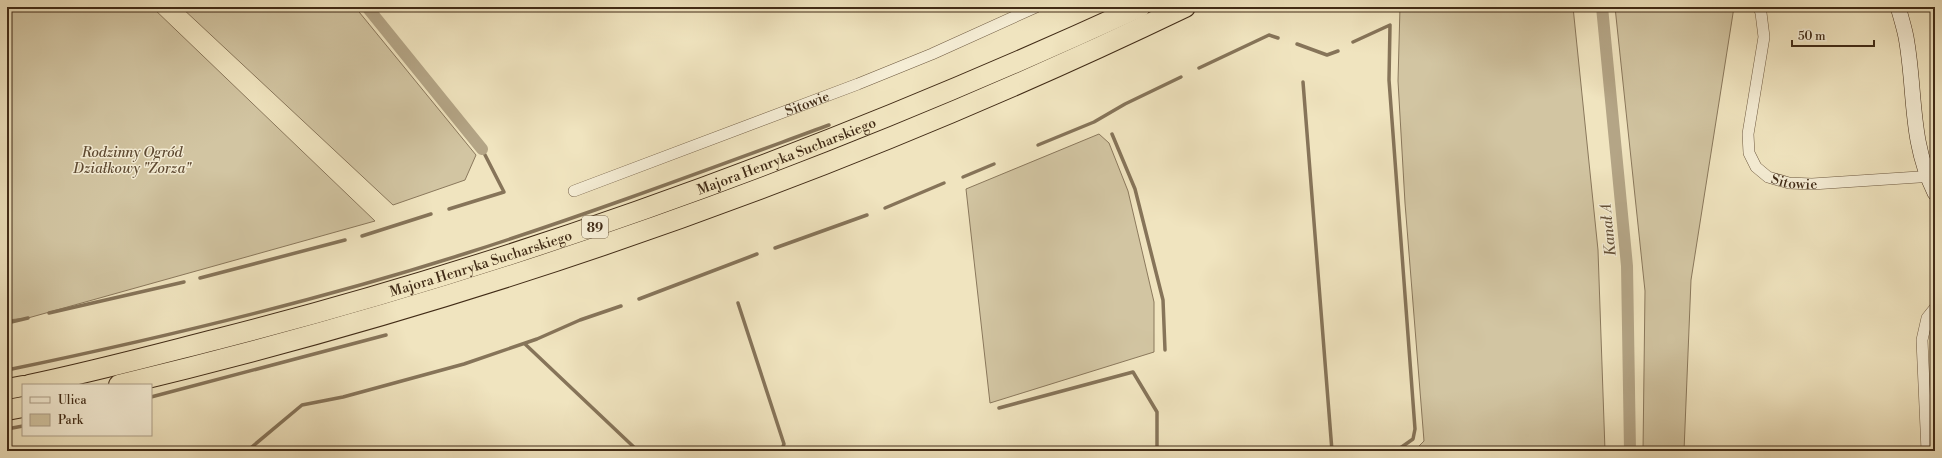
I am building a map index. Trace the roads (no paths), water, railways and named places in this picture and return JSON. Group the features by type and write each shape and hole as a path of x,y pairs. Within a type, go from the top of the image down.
{"highway":[{"name":"Majora Henryka Sucharskiego","path":"33,384 156,355 356,302 508,256 661,205 827,142 953,91 1140,7"},
{"name":"Majora Henryka Sucharskiego","path":"123,384 274,346 359,322 518,274 649,230 774,184 934,120 1098,48 1185,7"},
{"path":"7,389 22,386"},
{"path":"7,410 22,407"}],"street":[{"name":"Sitowie","path":"574,191 702,144 932,54 1036,7"},
{"name":"Sitowie","path":"1759,7 1762,13 1764,37 1748,134 1749,153 1756,166 1768,177 1789,183 1812,184 1931,176"},
{"path":"1898,7 1906,36 1916,138 1931,176 1935,193"},
{"path":"1927,451 1922,340 1927,318 1935,308"}],"waterway":[{"path":"367,7 482,149"},
{"name":"Kanał A","path":"1602,7 1627,266 1630,451"},
{"path":"1353,42 1390,25 1389,80 1415,429 1413,439 1396,451"},
{"path":"1199,68 1269,35 1278,38"},
{"path":"1297,44 1327,55 1338,51"},
{"path":"1038,145 1094,122 1125,104 1181,77"},
{"path":"1303,82 1332,451"},
{"path":"7,370 181,332 353,287 467,253 558,223 829,125"},
{"path":"1112,134 1135,189 1163,300 1165,350"},
{"path":"449,209 504,192 482,149"},
{"path":"963,177 994,164"},
{"path":"885,208 944,183"},
{"path":"362,236 431,214"},
{"path":"775,248 867,215"},
{"path":"200,278 345,240"},
{"path":"639,299 757,254"},
{"path":"49,313 184,282"},
{"path":"738,303 784,444 781,451"},
{"path":"247,451 302,405 343,397 464,364 537,339 580,320 621,306"},
{"path":"7,323 28,318"},
{"path":"152,397 386,335"},
{"path":"525,344 638,451"},
{"path":"999,408 1133,372 1157,412 1157,451"},
{"path":"7,429 22,426"}],"park label":[{"name":"Rodzinny Ogród Działkowy \"Zorza\"","path":"132,160"}]}
